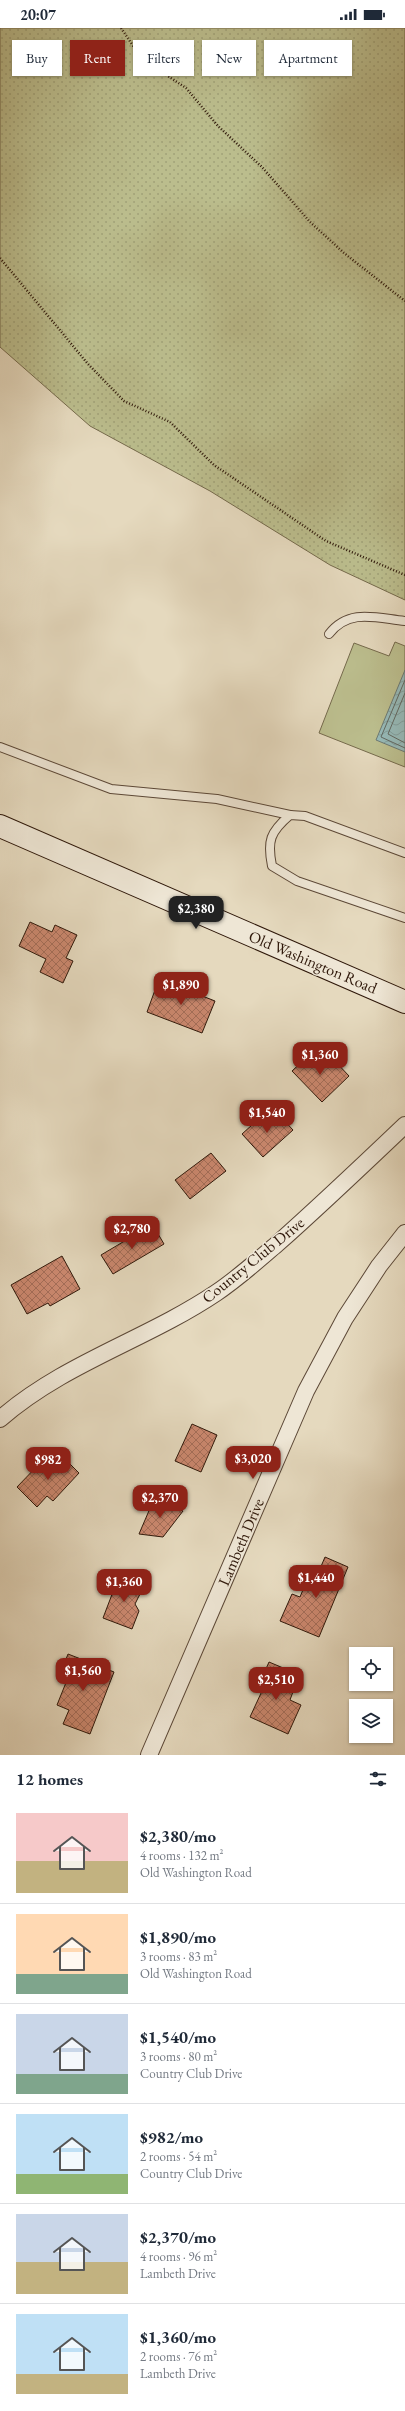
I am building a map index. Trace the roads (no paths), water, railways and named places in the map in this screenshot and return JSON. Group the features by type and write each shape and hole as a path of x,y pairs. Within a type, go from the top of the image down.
{"street":[{"name":"Old Washington Road","path":"0,826 405,1002"},
{"name":"Country Club Drive","path":"0,1419 18,1403 62,1375 173,1320 217,1293 316,1209 405,1125"},
{"name":"Lambeth Drive","path":"149,1755 306,1391 345,1318 379,1266 405,1233"}],"lane":[{"path":"329,634 337,623 355,616 405,621"},
{"path":"0,747 111,789 218,799 290,815 305,816 405,853"},
{"path":"290,815 277,826 268,846 272,866 297,881 405,918"}],"water":[{"path":"405,670 405,752 376,740"}]}
